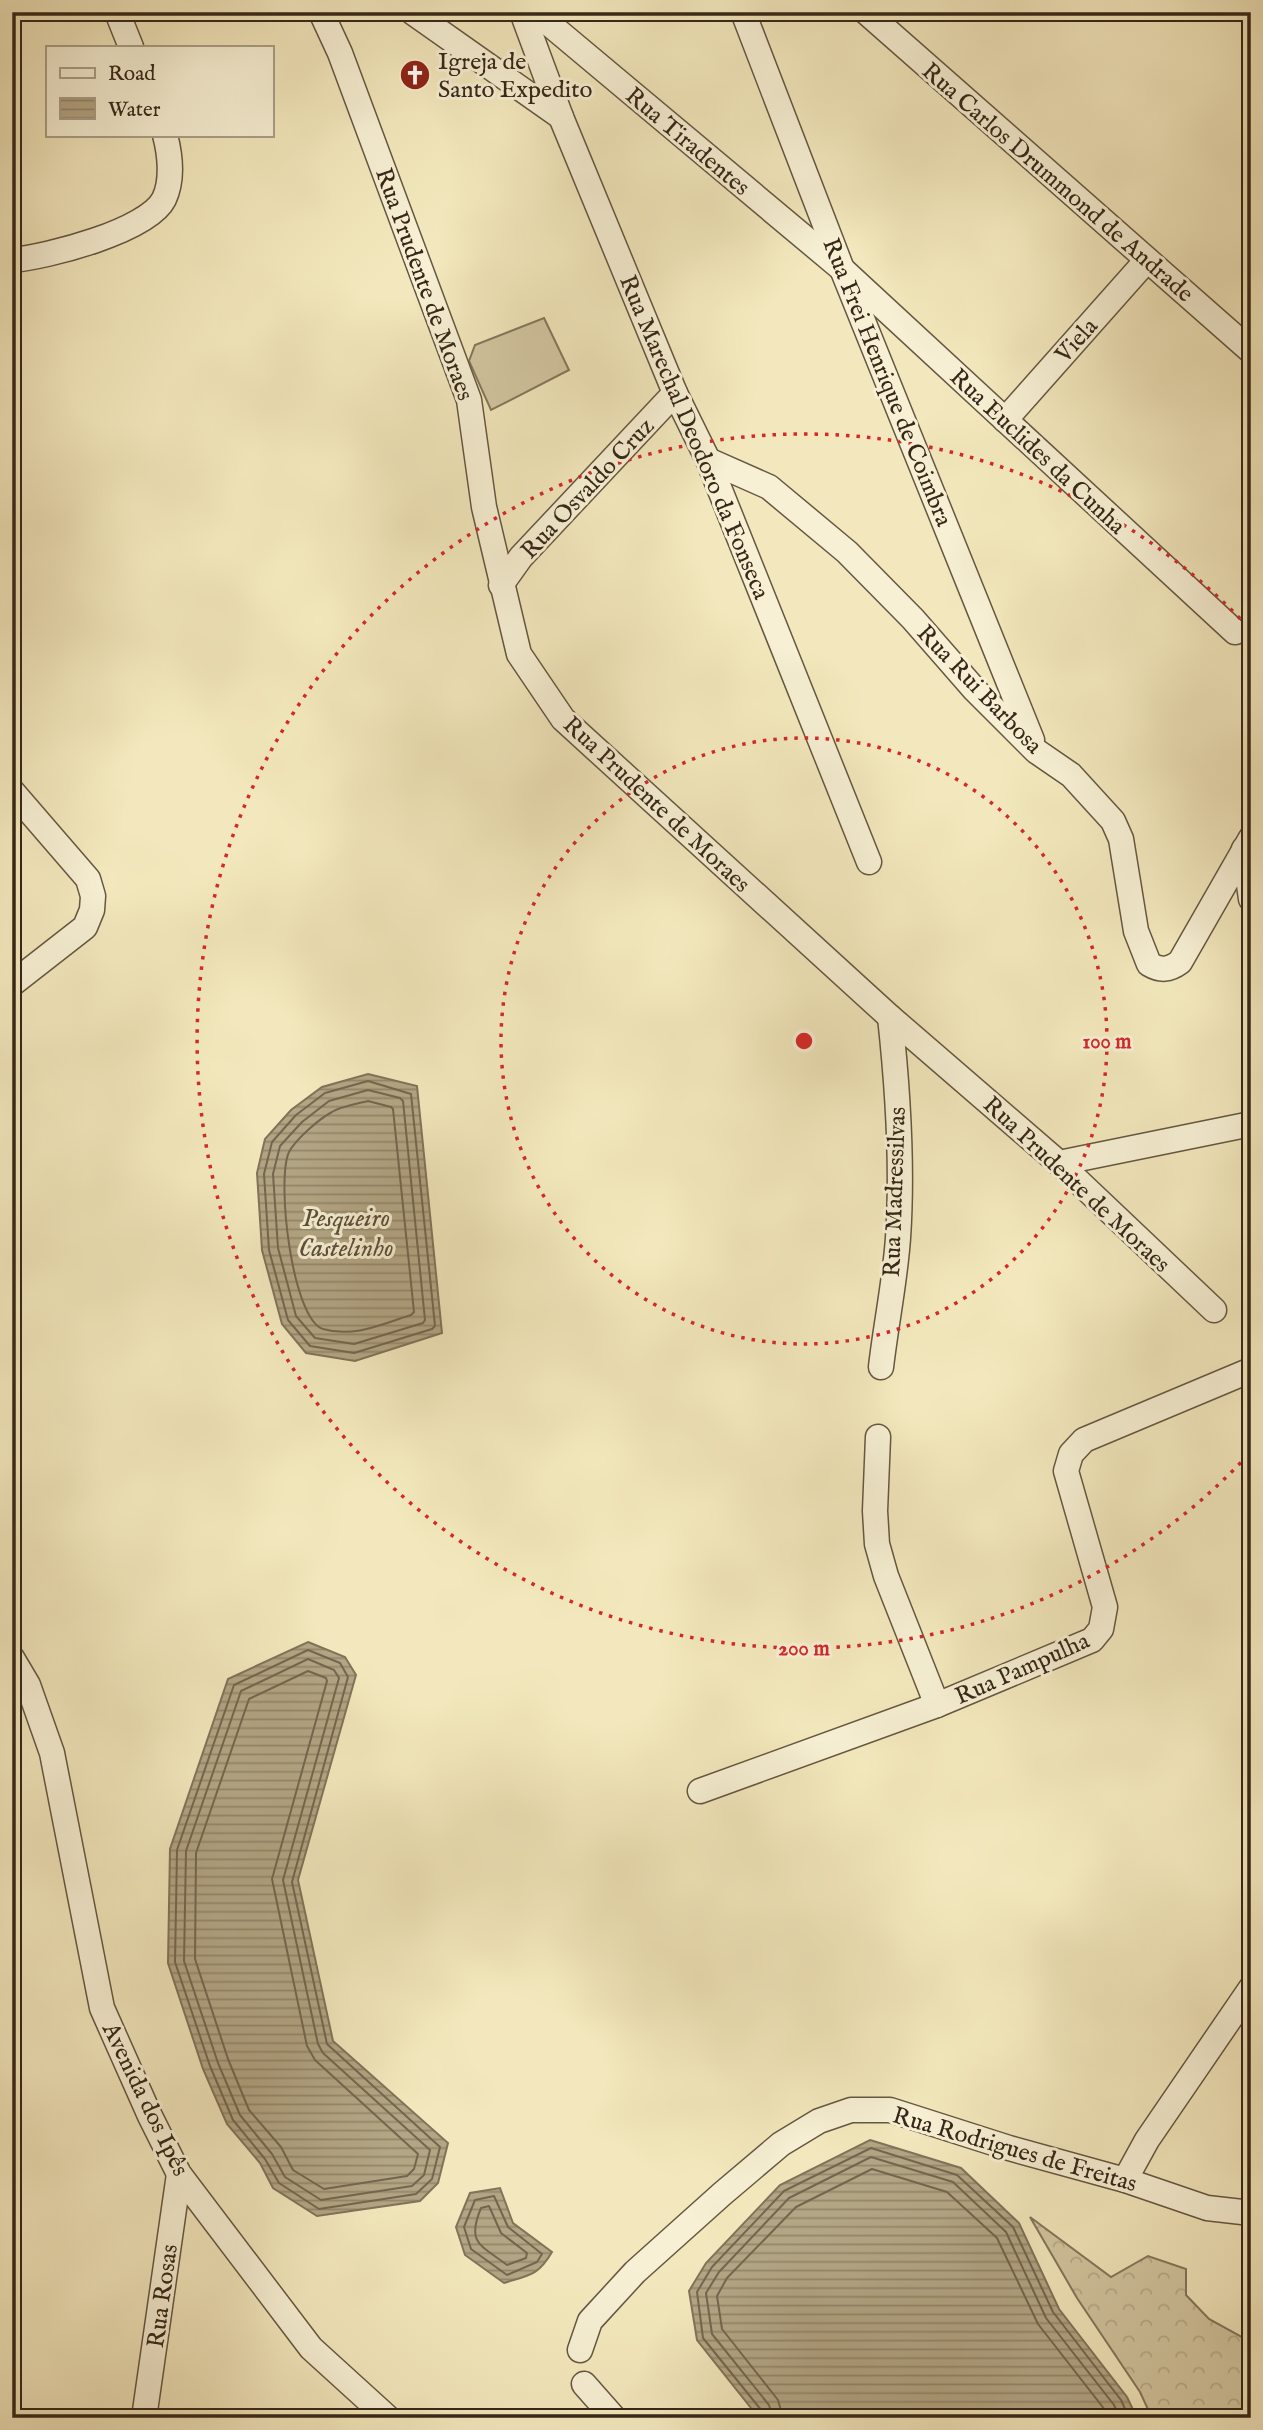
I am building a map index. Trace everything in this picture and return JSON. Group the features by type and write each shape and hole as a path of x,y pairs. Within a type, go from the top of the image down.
{"street":[{"path":"117,12 131,46"},
{"name":"Rua Prudente de Moraes","path":"321,12 340,53 469,400 484,507 519,654 563,719 890,1017 1059,1163 1214,1310"},
{"path":"412,12 561,117"},
{"name":"Rua Marechal Deodoro da Fonseca","path":"522,12 561,117 675,393 708,460 869,862"},
{"name":"Rua Tiradentes","path":"535,12 842,269"},
{"name":"Rua Frei Henrique de Coimbra","path":"743,12 842,269 1037,751"},
{"name":"Rua Carlos Drummond de Andrade","path":"866,12 1251,351"},
{"path":"12,260 68,249 145,219 164,199 169,175 169,152 165,136"},
{"name":"Viela","path":"1005,420 1147,260"},
{"name":"Rua Euclides da Cunha","path":"842,269 1235,632"},
{"name":"Rua Osvaldo Cruz","path":"501,585 521,556 675,393"},
{"name":"Rua Rui Barbosa","path":"708,460 769,487 847,552 913,619 975,690 1037,751 1071,775 1112,821 1121,839 1136,931 1149,964 1156,968 1169,969 1180,962 1247,844"},
{"path":"12,984 85,927 92,910 93,896 88,879 14,792"},
{"path":"1247,844 1251,899"},
{"name":"Rua Madressilvas","path":"881,1367 898,1239 898,1099 890,1017"},
{"path":"1059,1163 1251,1124"},
{"name":"Rua Pampulha","path":"700,1791 937,1705 1092,1640 1101,1629 1105,1607 1066,1471 1071,1454 1084,1440 1251,1370"},
{"path":"878,1437 875,1511 877,1544 886,1576 937,1705"},
{"name":"Avenida dos Ipês","path":"12,1658 28,1685 52,1752 103,2008 150,2116 179,2174 311,2348 388,2418"},
{"path":"1125,2180 1147,2140 1251,1988"},
{"name":"Rua Rodrigues de Freitas","path":"580,2350 590,2321 635,2272 722,2193 781,2144 819,2121 851,2110 890,2110 1009,2148 1125,2180 1207,2208 1251,2213"},
{"name":"Rua Rosas","path":"144,2418 179,2174"},
{"path":"584,2384 614,2418"}],"green space":[{"path":"544,318 569,370 491,410 469,361 475,345"},
{"path":"1030,2217 1111,2277 1148,2256 1186,2269 1186,2295 1209,2319 1251,2342 1251,2418 1152,2418 1140,2392 1077,2298"}],"water":[{"name":"Pesqueiro Castelinho","path":"368,1074 417,1086 442,1333 355,1361 306,1353 282,1324 262,1250 257,1173 265,1139 291,1110 322,1087"},
{"path":"308,1642 345,1657 356,1675 298,1880 333,2041 448,2143 438,2183 420,2201 317,2216 273,2188 260,2163 227,2124 203,2069 168,1963 170,1849 228,1679"},
{"path":"870,2140 961,2168 1019,2223 1059,2309 1127,2397 1137,2418 759,2418 697,2340 689,2291 706,2263 780,2185"},
{"path":"500,2188 513,2223 552,2252 537,2270 504,2283 465,2255 456,2227 470,2193"}],"place":[{"name":"Igreja de Santo Expedito","path":"415,75"}]}
